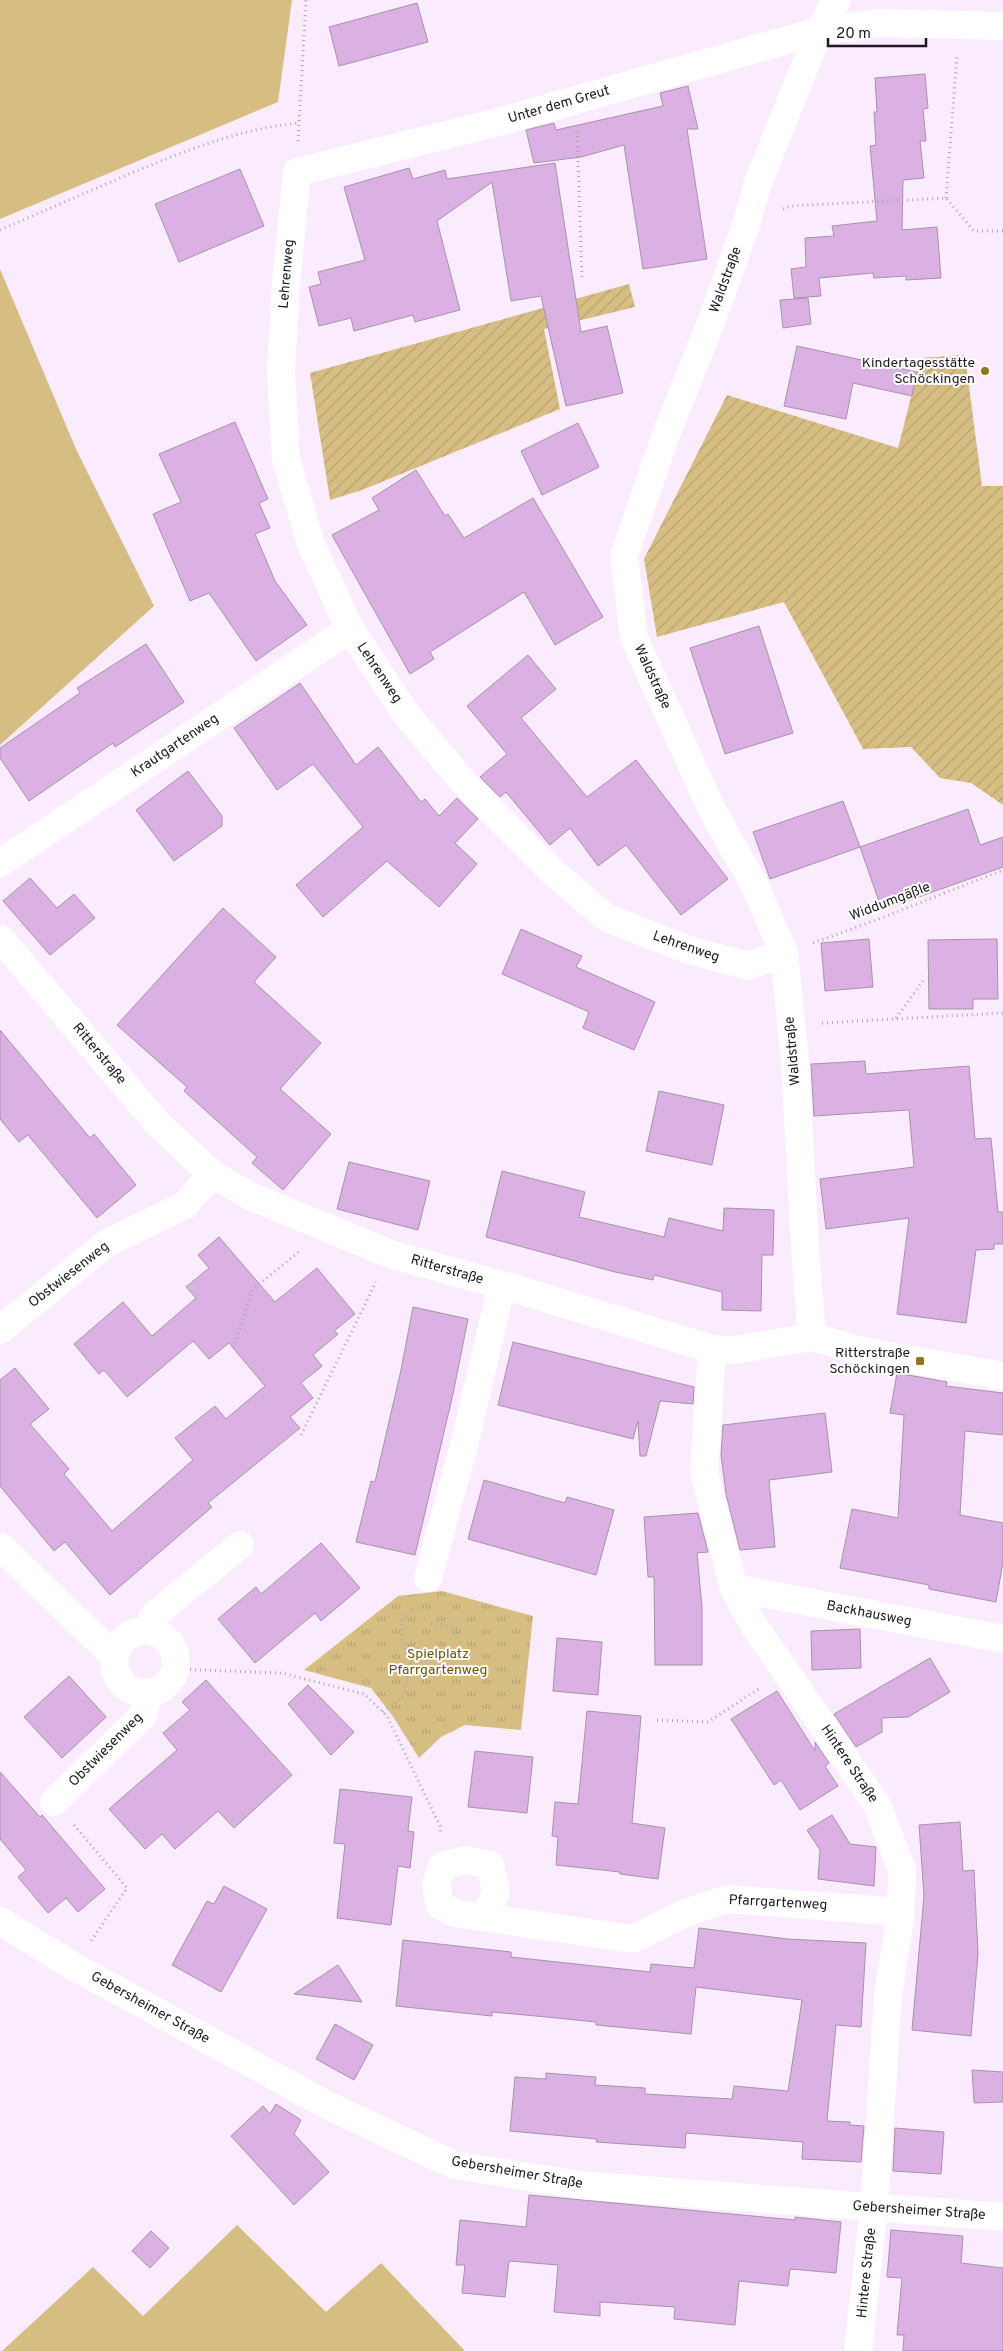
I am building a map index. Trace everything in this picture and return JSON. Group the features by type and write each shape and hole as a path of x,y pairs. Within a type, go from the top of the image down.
{"street":[{"name":"Waldstraße","path":"812,1338 792,1025 784,953 754,884 713,812 634,638 624,556 667,432 711,322 746,225 758,183 819,32 837,0"},
{"name":"Unter dem Greut","path":"297,172 576,100 819,32 880,23 1003,26"},
{"name":"Lehrenweg","path":"297,172 286,282 281,371 286,459 310,542 350,629 406,714 466,785 554,873 607,918 689,950 748,966 784,953"},
{"name":"Krautgartenweg","path":"0,863 350,629"},
{"name":"Ritterstraße","path":"0,938 159,1125 212,1174 250,1196 390,1254 502,1285 712,1349 734,1350 812,1338 862,1351 1003,1376"},
{"name":"Obstwiesenweg","path":"0,1330 107,1243 185,1205 212,1174"},
{"path":"428,1578 464,1445 502,1285"},
{"name":"Hintere Straße","path":"712,1349 704,1474 734,1588 753,1624 877,1805 902,1870 901,1912 888,1996 874,2208 858,2351"},
{"path":"152,1632 153,1616 240,1545"},
{"path":"0,1546 114,1657 118,1647 133,1634 152,1632 168,1642 176,1659 176,1669 166,1686 148,1693"},
{"name":"Backhausweg","path":"734,1588 1003,1639"},
{"name":"Obstwiesenweg","path":"54,1802 144,1714 148,1693 139,1693 122,1684 114,1667 114,1657"},
{"path":"442,1866 466,1860 490,1865 496,1892 485,1917"},
{"name":"Pfarrgartenweg","path":"442,1866 436,1886 440,1905 454,1913 633,1939 683,1914 727,1899 901,1912"},
{"name":"Gebersheimer Straße","path":"0,1921 73,1966 329,2106 454,2165 580,2185 1003,2217"}],"path":[{"path":"297,172 306,0"},
{"path":"960,25 946,198 974,230 1003,231"},
{"path":"576,100 582,279"},
{"path":"0,230 186,150 255,130 299,124"},
{"path":"746,225 790,206 946,198"},
{"name":"Widdumgäßle","path":"784,953 884,917 1003,870"},
{"path":"896,1019 923,981"},
{"path":"792,1025 1003,1013"},
{"path":"233,1348 252,1290 329,1228"},
{"path":"301,1435 390,1254"},
{"path":"383,1712 403,1697 410,1664 402,1639 402,1619 411,1610 434,1604 428,1578"},
{"path":"410,1664 422,1660 451,1659 461,1646 456,1628 442,1624 427,1624"},
{"path":"176,1669 282,1673 364,1694 387,1716 440,1826 442,1866"},
{"path":"657,1720 708,1722 786,1672"},
{"path":"54,1802 127,1888 97,1934 73,1966"}],"green space":[{"path":"0,0 292,0 278,102 0,219"},
{"path":"0,269 76,449 154,606 0,745"},
{"path":"629,284 635,307 544,329 560,409 362,490 330,500 310,373"},
{"path":"965,355 982,486 1003,486 1003,805 971,783 940,778 911,747 863,749 784,602 657,637 644,559 727,395 898,448 921,358"},
{"name":"Spielplatz Pfarrgartenweg","path":"442,1591 533,1616 521,1730 465,1725 441,1737 419,1758 392,1715 371,1688 304,1670 398,1596"},
{"path":"237,2225 326,2312 381,2263 465,2351 2,2351 93,2267 143,2316"}],"building":[{"path":"417,3 428,42 339,66 329,27"},
{"path":"925,74 928,108 923,109 926,141 920,141 924,178 903,180 902,230 937,227 941,278 906,280 906,276 874,278 873,273 819,278 821,296 794,298 791,269 806,267 805,238 834,236 832,226 877,221 870,146 876,145 874,112 877,112 875,78"},
{"path":"688,86 698,129 687,129 707,259 643,269 624,145 581,157 534,163 526,130 554,123 556,130 663,106 660,93"},
{"path":"555,163 581,332 607,326 623,393 566,406 541,296 511,301 492,182 437,221 460,310 415,322 413,315 354,331 351,318 319,326 309,287 321,284 318,272 365,260 344,187 409,168 413,179 445,170 447,179"},
{"path":"240,169 264,226 179,262 155,204"},
{"path":"808,298 811,324 783,328 780,300"},
{"path":"797,346 917,372 912,396 853,383 846,419 784,406"},
{"path":"235,422 268,499 259,503 270,528 255,534 275,581 307,625 256,661 209,593 190,601 153,514 181,502 159,454"},
{"path":"578,423 599,467 542,495 521,451"},
{"path":"416,470 445,516 448,514 464,538 533,498 603,617 555,645 524,592 430,652 434,659 410,674 332,535 379,510 372,498"},
{"path":"759,626 793,733 725,754 690,648"},
{"path":"146,644 184,702 115,747 113,743 29,801 0,758 0,748 80,693 77,688"},
{"path":"528,655 556,689 521,718 587,797 636,760 728,879 681,915 626,845 598,866 570,828 550,845 506,792 500,797 480,777 507,754 467,706"},
{"path":"300,683 356,765 378,747 421,802 425,799 439,816 457,798 478,819 455,843 477,864 439,907 387,861 323,917 296,885 363,827 313,764 277,790 234,728"},
{"path":"188,771 222,816 222,826 174,861 136,810"},
{"path":"843,801 860,847 770,879 753,832"},
{"path":"968,809 980,845 1003,837 1003,867 882,910 860,847"},
{"path":"30,878 57,908 74,894 95,918 50,955 3,901"},
{"path":"223,908 276,957 254,982 321,1043 280,1089 331,1134 283,1190 252,1163 257,1157 184,1091 187,1087 117,1025"},
{"path":"521,929 582,956 576,967 655,1002 634,1050 583,1028 589,1012 502,974"},
{"path":"869,939 873,987 825,991 821,943"},
{"path":"997,939 998,999 973,999 973,1009 929,1009 928,940"},
{"path":"0,1030 90,1138 94,1134 136,1185 97,1218 28,1135 19,1142 0,1119"},
{"path":"865,1061 866,1074 969,1066 975,1139 991,1138 998,1212 1003,1212 1003,1244 994,1244 994,1249 976,1250 966,1323 897,1314 909,1218 826,1229 820,1179 914,1167 909,1110 814,1116 811,1064"},
{"path":"659,1091 724,1105 712,1165 646,1151"},
{"path":"349,1162 430,1181 418,1230 337,1209"},
{"path":"502,1171 585,1192 579,1217 664,1237 669,1218 723,1231 724,1208 774,1210 773,1255 762,1255 761,1311 722,1310 722,1292 654,1275 653,1280 615,1272 486,1237"},
{"path":"219,1237 275,1302 317,1268 355,1314 334,1331 338,1334 313,1355 322,1366 301,1383 313,1398 290,1417 300,1428 208,1503 212,1507 110,1595 65,1542 54,1551 0,1486 0,1380 15,1368 49,1409 30,1424 69,1469 64,1474 112,1531 193,1460 175,1438 215,1406 226,1419 265,1386 229,1343 209,1359 193,1341 127,1397 104,1370 99,1374 74,1344 123,1302 152,1336 196,1298 186,1287 209,1268 198,1255"},
{"path":"413,1307 468,1319 453,1394 415,1555 356,1542 371,1481 375,1482 401,1370"},
{"path":"513,1342 694,1387 693,1404 660,1401 646,1456 640,1456 638,1421 633,1439 498,1405"},
{"path":"897,1373 947,1382 946,1386 1003,1393 1003,1435 965,1431 960,1515 1003,1523 1003,1562 996,1602 929,1589 929,1585 840,1568 852,1509 898,1518 904,1415 890,1413"},
{"path":"825,1413 832,1472 769,1480 775,1547 740,1550 726,1494 721,1455 723,1425"},
{"path":"484,1480 565,1503 567,1497 614,1510 596,1575 468,1539"},
{"path":"698,1513 708,1552 697,1553 702,1607 702,1665 655,1665 654,1577 648,1577 644,1517"},
{"path":"321,1543 360,1588 321,1621 315,1613 255,1663 218,1619 256,1587 261,1594"},
{"path":"860,1629 861,1668 812,1670 811,1631"},
{"path":"557,1638 602,1642 598,1695 553,1691"},
{"path":"930,1658 950,1692 908,1717 882,1718 882,1732 856,1747 834,1714"},
{"path":"69,1676 106,1717 62,1758 24,1717"},
{"path":"206,1680 292,1775 234,1828 218,1811 175,1849 162,1834 145,1849 109,1809 177,1750 163,1733 190,1710 182,1702"},
{"path":"308,1685 354,1732 331,1755 288,1704"},
{"path":"777,1691 815,1751 815,1742 829,1763 825,1766 838,1786 800,1810 781,1780 774,1785 731,1719"},
{"path":"587,1711 641,1716 632,1823 665,1828 658,1879 620,1874 620,1872 556,1865 558,1837 552,1836 555,1802 578,1804"},
{"path":"475,1751 533,1757 527,1813 468,1807"},
{"path":"0,1772 40,1817 42,1815 105,1889 78,1912 66,1898 48,1913 18,1877 26,1870 0,1839"},
{"path":"340,1789 412,1797 408,1831 414,1832 410,1868 398,1866 391,1925 337,1918 345,1844 334,1843"},
{"path":"832,1815 850,1844 876,1847 874,1886 818,1879 820,1850 807,1830"},
{"path":"960,1822 963,1871 974,1870 978,1954 971,2036 912,2030 924,1896 919,1825"},
{"path":"224,1886 267,1909 221,1992 172,1965 207,1901 214,1904"},
{"path":"699,1928 788,1939 866,1943 861,2027 836,2025 827,2121 850,2122 850,2125 864,2126 861,2162 802,2159 803,2142 686,2133 685,2148 596,2142 597,2139 510,2131 515,2077 546,2079 546,2073 596,2077 595,2085 645,2088 645,2094 732,2099 734,2086 788,2091 802,2000 696,1987 691,2034 596,2025 596,2022 547,2017 492,2012 492,2016 396,2006 403,1940 511,1952 511,1957 650,1972 651,1964 694,1968"},
{"path":"338,1965 362,2002 294,1994"},
{"path":"335,2024 373,2045 354,2080 316,2059"},
{"path":"972,2070 1003,2072 1003,2102 974,2103"},
{"path":"276,2104 301,2120 294,2134 329,2172 294,2205 231,2136 263,2106 270,2114"},
{"path":"895,2128 944,2132 941,2174 893,2171"},
{"path":"529,2195 795,2220 795,2217 841,2222 836,2273 790,2269 788,2286 739,2281 735,2325 674,2319 675,2307 600,2302 600,2316 554,2312 558,2265 509,2261 505,2297 462,2293 465,2265 456,2265 460,2220 526,2227"},
{"path":"891,2230 963,2236 961,2263 1003,2268 1003,2351 903,2351 904,2335 897,2335 902,2278 887,2277"},
{"path":"151,2231 169,2248 150,2268 132,2251"}],"place":[{"name":"Kindertagesstätte Schöckingen","path":"985,371"},
{"name":"Ritterstraße Schöckingen","path":"920,1361"}]}
